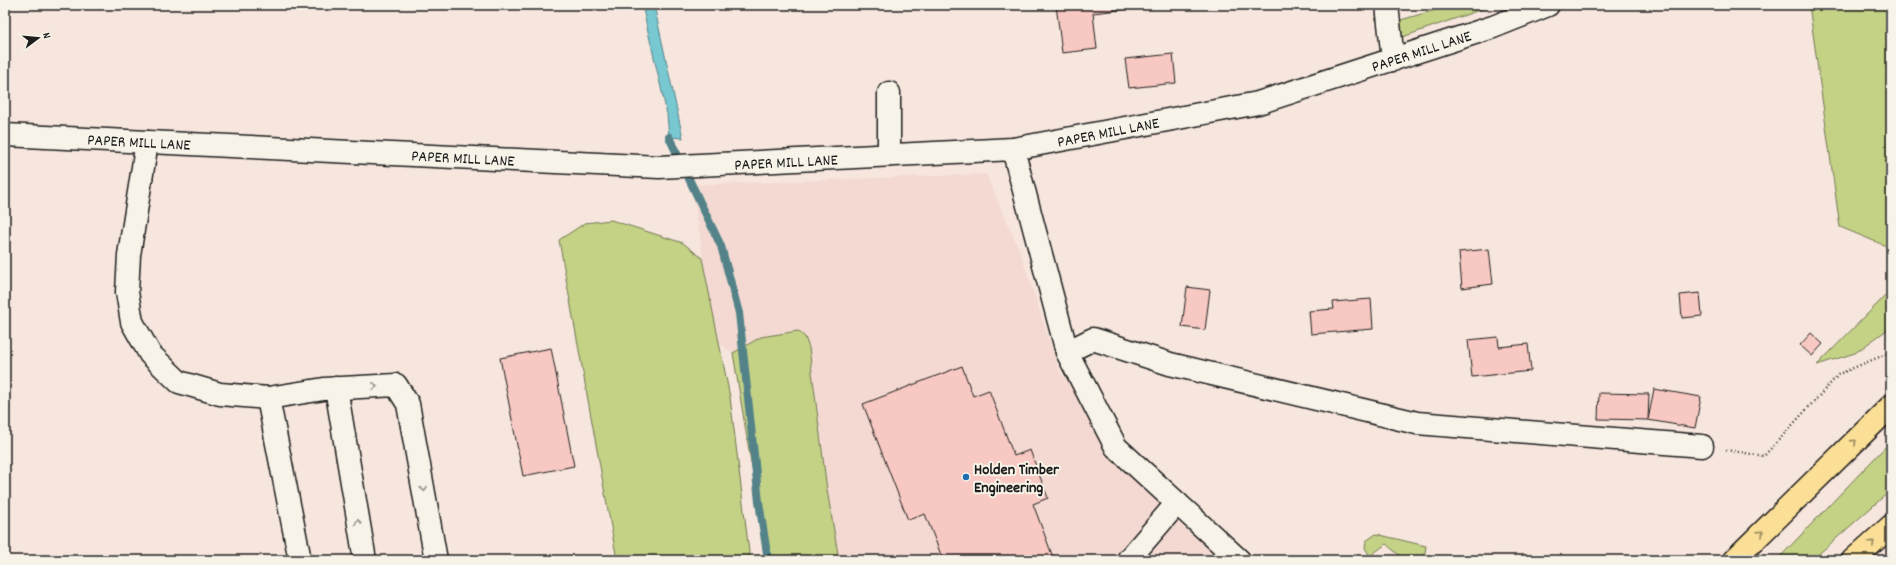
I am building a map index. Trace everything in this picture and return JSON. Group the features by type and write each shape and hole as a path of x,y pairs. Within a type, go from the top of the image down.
{"highway":[{"path":"1734,560 1891,406"},
{"path":"1853,560 1891,526"}],"street":[{"path":"1387,5 1393,60"},
{"name":"PAPER MILL LANE","path":"5,135 659,167 1013,149 1258,103 1493,27 1548,5"},
{"path":"889,93 889,155"},
{"path":"146,142 129,255 127,292 132,322 150,354 178,382 220,394 268,398 336,388 396,385 408,404 436,560"},
{"path":"1013,149 1067,352 1116,447 1239,560"},
{"path":"1067,352 1093,339 1170,364 1417,422 1702,446"},
{"path":"336,388 365,560"},
{"path":"268,398 300,560"},
{"path":"1128,560 1177,503"}],"path":[{"path":"1702,446 1764,456 1839,374 1891,352"}],"shaded area":[{"path":"986,174 1021,254 1059,370 1167,514 1225,560 839,560 827,490 809,348 805,337 761,337 733,353 716,341 692,185"}],"green space":[{"path":"1453,5 1494,5 1394,40 1374,18 1397,21"},
{"path":"1809,5 1891,5 1891,248 1840,227"},
{"path":"611,220 683,243 702,258 730,397 750,560 617,560 559,240 585,223"},
{"path":"1891,290 1891,327 1855,353 1817,365"},
{"path":"798,331 805,337 809,348 827,490 839,560 767,560 733,353 761,337"},
{"path":"1891,441 1891,490 1812,560 1777,560"},
{"path":"1376,534 1426,546 1424,560 1405,560 1386,544 1370,556 1365,548 1366,541"}],"water":[{"path":"642,5 654,5 683,138 669,137 667,114"}],"building":[{"path":"1056,5 1146,5 1146,7 1093,13 1097,49 1062,53"},
{"path":"1173,54 1176,83 1129,88 1125,59"},
{"path":"1489,249 1493,284 1462,288 1459,252"},
{"path":"1187,287 1210,290 1205,330 1182,327"},
{"path":"1700,293 1702,316 1682,318 1680,295"},
{"path":"1371,299 1373,329 1311,334 1309,311 1334,309 1333,302"},
{"path":"1811,333 1823,344 1812,356 1800,345"},
{"path":"1498,337 1499,347 1528,344 1531,371 1472,377 1468,340"},
{"path":"551,348 574,466 523,476 500,358"},
{"name":"Holden Timber Engineering","path":"962,366 973,396 989,390 1014,456 1030,450 1048,498 1033,504 1054,560 943,560 925,514 908,520 863,404"},
{"path":"1654,389 1701,397 1695,428 1648,420"},
{"path":"1599,393 1649,394 1648,420 1598,419"}],"waterway":[{"path":"669,137 721,246 739,313 759,502 768,560"}],"place":[{"name":"Holden Timber Engineering","path":"966,477"}]}
